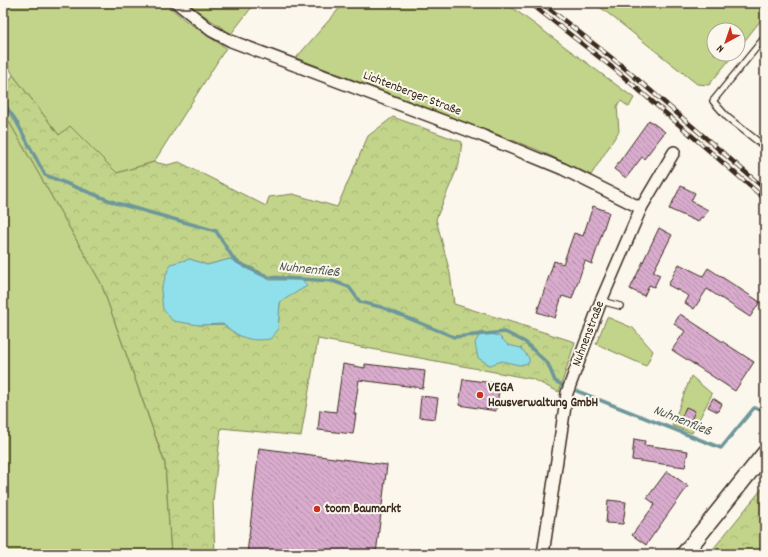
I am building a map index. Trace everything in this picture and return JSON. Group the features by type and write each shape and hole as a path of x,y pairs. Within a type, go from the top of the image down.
{"main road":[{"path":"684,554 765,453"}],"street":[{"name":"Lichtenberger Straße","path":"177,3 212,31 231,41 483,136 563,169 641,208"},
{"name":"Nuhnenstraße","path":"544,554 567,393 601,301 641,208 674,152"}],"lane":[{"path":"765,37 712,102 727,117 765,147"},
{"path":"601,301 620,306"}],"green space":[{"path":"3,3 165,3 186,21 226,48 154,162 117,173 70,127 59,135 13,75 3,56"},
{"path":"186,3 255,3 231,34"},
{"path":"344,3 506,3 634,98 629,107 621,101 617,106 619,131 591,175 538,150 296,58"},
{"path":"595,3 765,3 765,15 746,39 746,22 706,22 706,62 728,62 709,85 697,84"},
{"path":"13,75 59,135 70,126 117,173 154,162 167,165 179,162 266,206 269,197 293,194 337,207 368,136 393,117 462,142 459,164 436,219 450,273 454,304 575,342 559,392 532,379 318,339 301,436 221,428 213,501 215,554 171,554 165,463 101,283 3,111 3,91","holes":["190,259 207,265 230,259 270,280 303,280 280,302 278,330 238,336 223,324 199,325"]},
{"path":"3,111 101,283 165,464 171,554 3,554"},
{"path":"607,317 633,328 653,351 646,366 596,344"},
{"path":"691,376 712,394 692,433 672,426"},
{"path":"765,485 765,554 709,554"}],"water":[{"path":"190,259 207,265 230,259 270,280 303,280 307,286 280,302 278,330 270,339 256,340 244,338 223,324 199,325 173,321 163,309 161,290 170,264"},
{"path":"481,332 499,336 508,345 521,348 529,358 529,363 519,365 502,361 490,365 478,358 475,343"}],"building":[{"path":"649,120 665,132 644,159 642,157 626,178 614,169"},
{"path":"681,186 695,193 691,201 708,210 703,218 701,217 698,222 669,209"},
{"path":"593,206 609,212 592,264 585,261 572,299 562,296 555,318 537,312 554,261 563,264 574,233 583,236"},
{"path":"659,228 672,235 653,272 660,275 654,287 649,285 644,296 630,289"},
{"path":"679,264 703,276 708,268 760,302 750,317 707,289 694,309 685,303 689,296 668,285"},
{"path":"680,314 754,362 735,391 672,350 685,331 674,324"},
{"path":"343,364 365,368 365,364 425,371 423,388 359,380 354,414 356,414 353,434 318,430 320,410 336,412"},
{"name":"VEGA Hausverwaltung GmbH","path":"463,379 500,384 496,411 459,405"},
{"path":"421,396 438,398 435,419 419,417"},
{"path":"713,398 722,404 718,412 708,407"},
{"path":"686,407 695,411 689,425 680,421"},
{"path":"634,439 645,441 644,445 688,451 685,467 632,460"},
{"name":"toom Baumarkt","path":"259,448 387,465 376,554 247,554"},
{"path":"667,471 688,486 646,545 632,535 655,504 647,498"},
{"path":"608,500 626,502 623,524 606,523"}],"waterway":[{"name":"Nuhnenfließ","path":"3,90 4,104 15,119 45,175 116,203 216,231 233,258 239,263 269,277 333,281 349,287 360,302 381,307 454,337 505,332 525,342 548,364 555,381 562,385"},
{"name":"Nuhnenfließ","path":"577,391 721,448 754,408 765,409"}],"railway":[{"path":"530,3 618,72 765,199"},
{"path":"542,3 622,66 765,189"}],"place":[{"name":"VEGA Hausverwaltung GmbH","path":"480,395"},
{"name":"toom Baumarkt","path":"317,509"}]}
